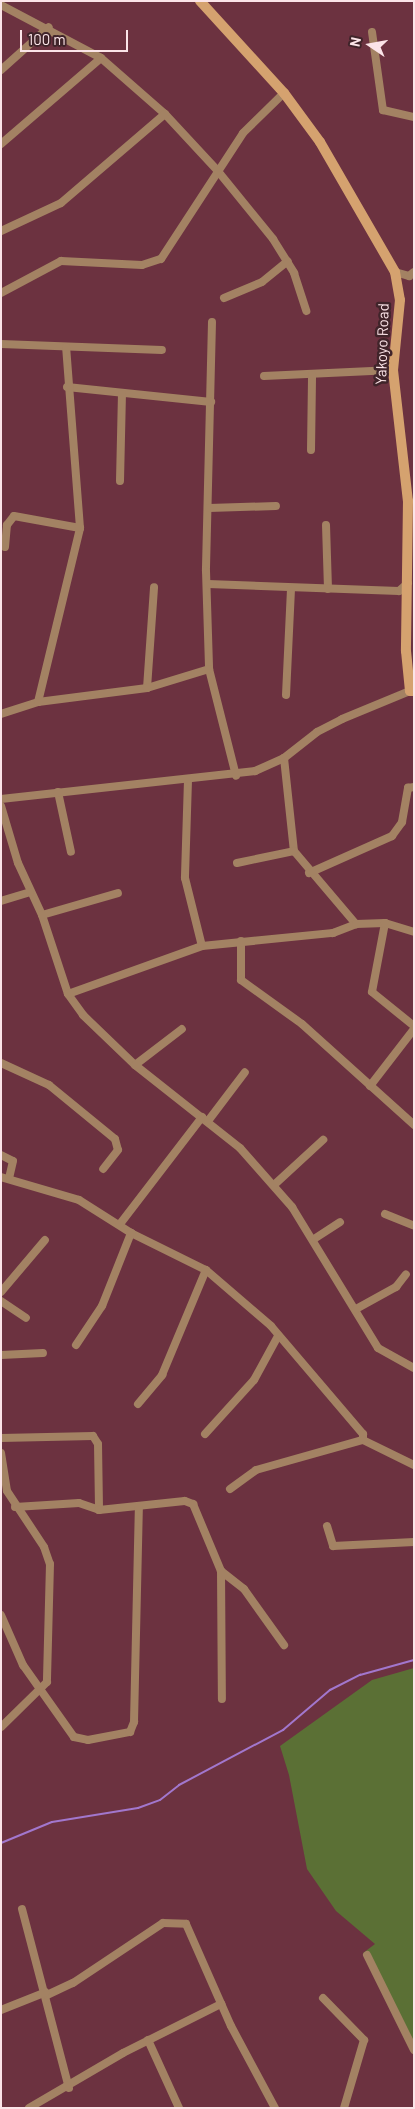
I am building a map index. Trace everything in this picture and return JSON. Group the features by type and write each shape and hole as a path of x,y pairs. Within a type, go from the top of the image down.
{"main road":[{"name":"Yakoyo Road","path":"200,1 284,93 320,142 395,272 400,300 393,370 408,501 409,582 411,598 406,651 412,691"}],"street":[{"path":"1,5 49,27 101,58 165,114 217,170 288,261 306,312"},
{"path":"1,70 49,27"},
{"path":"372,32 382,110 414,117"},
{"path":"1,144 101,58"},
{"path":"1,293 62,260 153,264 161,259 217,170 243,133 284,93"},
{"path":"1,231 61,203 165,114"},
{"path":"224,298 262,282 288,261"},
{"path":"395,272 409,276 414,272"},
{"path":"212,322 208,584 210,669 236,776"},
{"path":"1,344 66,348 162,350"},
{"path":"38,702 80,528 67,387 66,348"},
{"path":"264,376 393,370"},
{"path":"311,450 312,375"},
{"path":"67,387 211,402"},
{"path":"120,481 122,394"},
{"path":"210,508 276,506"},
{"path":"5,547 7,525 14,516 80,528"},
{"path":"326,525 328,590"},
{"path":"208,584 328,590 400,591 409,582"},
{"path":"147,688 154,587"},
{"path":"286,695 291,588"},
{"path":"1,714 38,702 147,688 210,669"},
{"path":"1,799 236,776 284,758 317,732 412,691"},
{"path":"284,758 294,851 309,872 340,901 356,924"},
{"path":"188,780 185,878 202,946"},
{"path":"309,872 392,836 402,822 408,788 414,787"},
{"path":"58,792 71,852"},
{"path":"1,806 30,892 42,915 68,994 88,1021 135,1065 205,1119 274,1185 314,1239 378,1348 414,1368"},
{"path":"237,863 294,851"},
{"path":"1,901 30,892"},
{"path":"42,915 118,893"},
{"path":"68,994 202,946 333,933 356,924 385,923 414,932"},
{"path":"370,1086 414,1027 372,992 385,923"},
{"path":"241,941 241,980 302,1024 414,1124"},
{"path":"135,1065 182,1029"},
{"path":"1,1063 49,1085 115,1139 118,1150 103,1168"},
{"path":"120,1224 245,1072"},
{"path":"274,1185 323,1140"},
{"path":"1,1155 13,1161 5,1178 58,1191 120,1224 131,1233 206,1270 278,1336 363,1434 363,1440"},
{"path":"385,1214 414,1226"},
{"path":"314,1239 340,1222"},
{"path":"76,1345 102,1306 131,1233"},
{"path":"1,1292 45,1240"},
{"path":"138,1404 162,1375 206,1270"},
{"path":"356,1309 396,1287 406,1274"},
{"path":"1,1302 26,1318"},
{"path":"205,1434 254,1380 278,1336"},
{"path":"1,1355 43,1353"},
{"path":"1,1438 93,1436 98,1444 99,1510"},
{"path":"230,1489 256,1470 363,1440 414,1465"},
{"path":"1,1453 4,1482 15,1507 44,1547 50,1564 49,1677 1,1727"},
{"path":"15,1507 79,1503 99,1510 185,1501 193,1504 221,1570 222,1699"},
{"path":"1,1614 24,1665 74,1737 88,1740 130,1732 133,1728 139,1506"},
{"path":"327,1526 333,1546 414,1542"},
{"path":"221,1570 244,1589 284,1645"},
{"path":"22,1909 46,1994 69,2088"},
{"path":"1,2010 73,1983 163,1923 175,1921 186,1924 221,2004 274,2108"},
{"path":"367,1955 414,2050"},
{"path":"323,1998 364,2040 344,2108"},
{"path":"31,2107 69,2088 148,2040 221,2004"},
{"path":"148,2040 179,2108"}],"green space":[{"path":"414,1668 414,2048 363,1953 375,1944 336,1911 307,1869 289,1775 280,1746 372,1680"}],"waterway":[{"path":"1,1843 52,1822 138,1808 160,1800 179,1785 283,1730 330,1690 360,1675 414,1660"}]}
